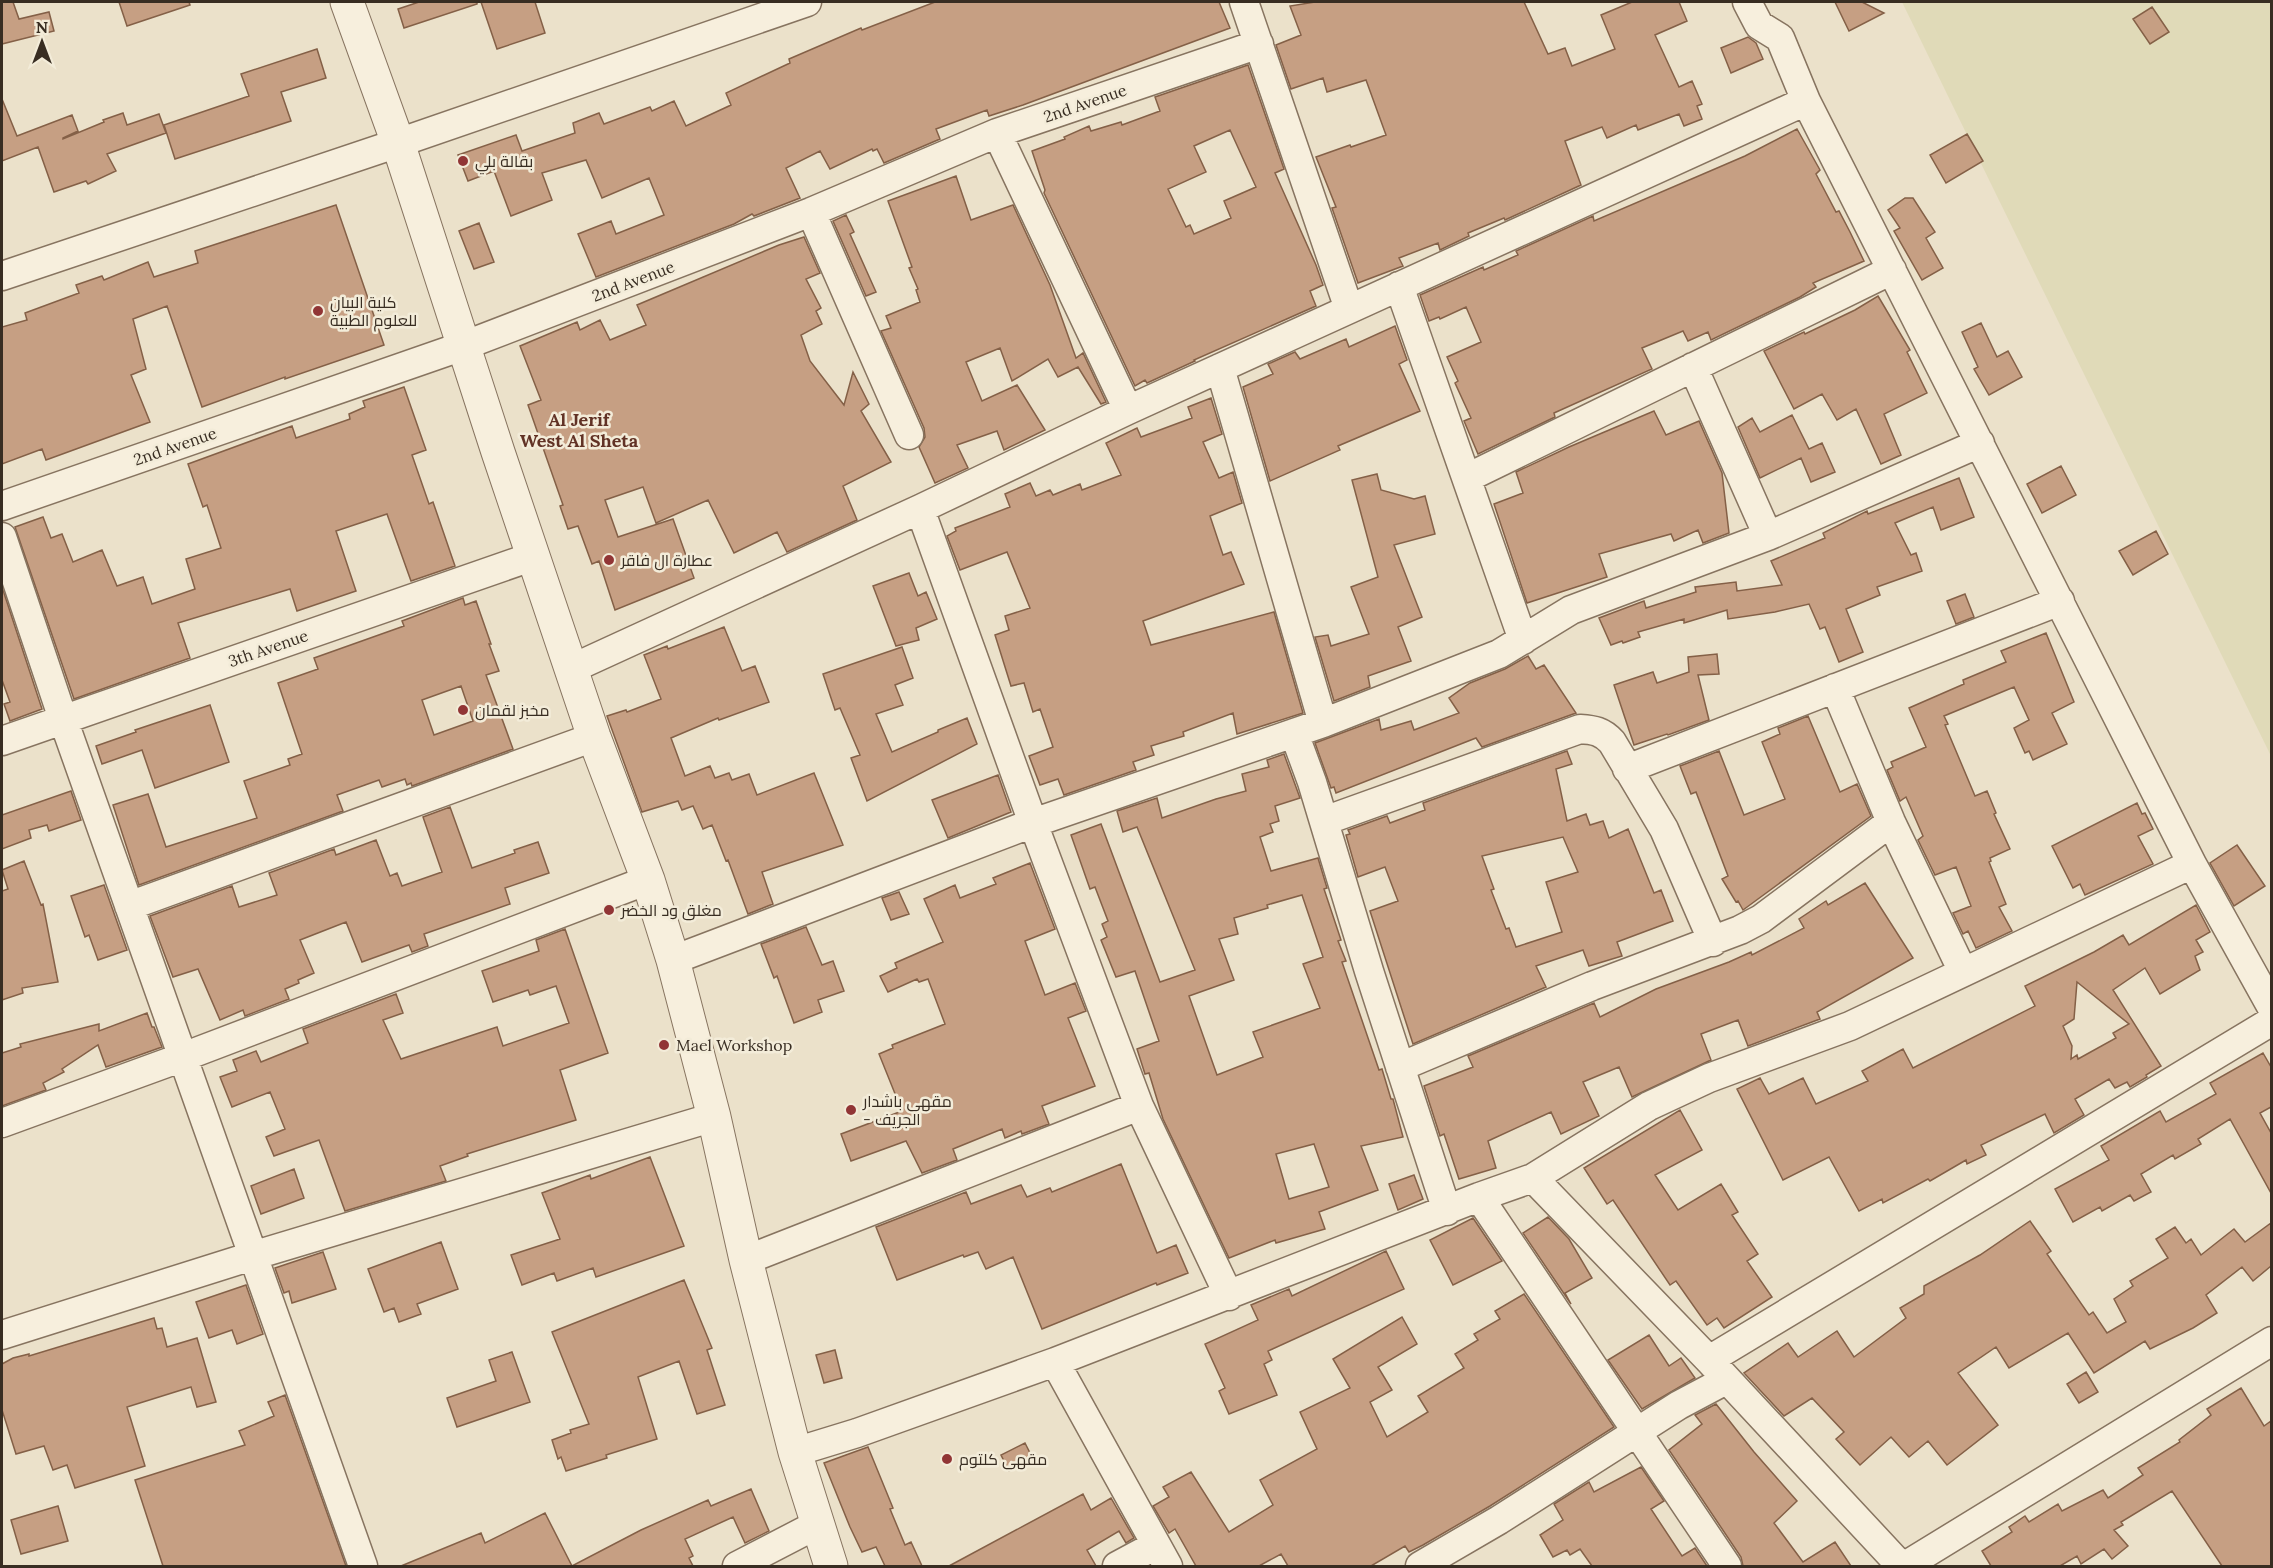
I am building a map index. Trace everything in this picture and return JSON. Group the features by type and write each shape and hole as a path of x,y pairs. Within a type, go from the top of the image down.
{"street":[{"path":"347,2 398,143 463,346 594,737 648,880 673,960 714,1117 746,1260 795,1452 816,1525 831,1566"},
{"path":"1244,2 1349,309"},
{"path":"1747,2 1759,25 1780,38 1806,101 2192,864 2271,1008"},
{"path":"2,276 398,143 797,3"},
{"name":"2nd Avenue","path":"2,506 463,346 811,212 997,134 1259,44"},
{"path":"572,669 920,509 1128,410 1806,101"},
{"path":"997,134 1128,410"},
{"path":"811,212 909,435"},
{"path":"1467,478 1892,270"},
{"path":"1398,286 1523,640"},
{"path":"1221,368 1323,723"},
{"path":"1694,368 1768,536"},
{"path":"673,960 1033,823 1323,723 1499,654 1571,610 1768,536 1980,443"},
{"path":"920,509 1033,823 1139,1106 1229,1296"},
{"path":"2,537 63,719 363,1566"},
{"name":"3th Avenue","path":"2,741 534,556"},
{"path":"1627,770 2060,601"},
{"path":"1835,688 1891,822 1963,972"},
{"path":"1324,821 1580,729 1604,733 1612,742 1664,829 1713,942"},
{"path":"1294,733 1324,821 1446,1211"},
{"path":"129,906 594,737"},
{"path":"1400,1067 1592,986 1713,942 1761,919 1891,822"},
{"path":"795,1452 857,1433 1055,1362 1533,1178 1648,1106 1709,1078 1850,1026 2192,864"},
{"path":"2,1123 183,1057 648,880"},
{"path":"1420,1566 1499,1520 1680,1405 1717,1370 2271,1021"},
{"path":"746,1260 1139,1106"},
{"path":"2,1335 252,1256 714,1117"},
{"path":"1533,1178 1903,1566 2271,1341"},
{"path":"1479,1197 1727,1566"},
{"path":"1055,1362 1162,1556 1118,1566"},
{"path":"737,1566 816,1525"}],"shaded area":[{"path":"1902,2 2271,2 2271,756"}],"building":[{"path":"2,2 13,2 19,19 49,12 54,31 2,44"},
{"path":"119,2 189,2 190,5 127,26"},
{"path":"419,2 477,2 477,4 404,28 398,9"},
{"path":"481,2 535,2 545,33 497,49"},
{"path":"935,2 1219,2 1230,28 1023,105 989,116 987,110 936,129 940,139 884,163 877,149 873,151 872,149 830,169 820,151 786,168 800,198 754,216 752,214 734,224 596,277 578,234 611,221 616,234 664,215 649,178 602,198 586,160 542,173 552,200 511,216 494,171 468,181 458,155 516,135 522,151 575,133 573,123 599,113 604,124 650,107 652,111 674,101 686,126 731,105 726,93 790,63 789,59 861,28 862,30"},
{"path":"1315,2 1524,2 1548,54 1565,48 1572,66 1615,49 1601,15 1632,2 1679,2 1687,21 1655,35 1679,87 1692,81 1702,104 1697,106 1702,119 1684,126 1679,114 1638,130 1636,125 1607,138 1602,127 1565,141 1581,185 1505,220 1504,218 1468,233 1469,236 1440,250 1438,243 1399,258 1403,266 1358,283 1332,208 1336,207 1316,157 1386,135 1366,80 1327,92 1323,78 1291,89 1276,45 1301,35 1290,6"},
{"path":"1835,2 1862,2 1884,13 1849,31"},
{"path":"2152,7 2169,32 2150,44 2133,19"},
{"path":"1748,37 1756,43 1763,59 1731,73 1721,48"},
{"path":"317,49 326,78 281,92 291,121 175,159 164,125 249,96 241,74"},
{"path":"1248,65 1284,169 1275,173 1323,285 1310,291 1316,306 1147,383 1145,380 1135,386 1044,193 1032,151 1065,139 1064,137 1089,126 1091,131 1121,122 1122,125 1160,111 1155,97","holes":["1230,130 1256,187 1224,201 1231,218 1194,234 1190,225 1186,227 1168,189 1206,172 1194,146"]},
{"path":"2,99 17,136 72,115 78,131 63,139 123,113 127,125 159,114 166,133 107,154 116,171 88,184 86,181 54,192 38,147 2,161"},
{"path":"1797,129 1820,170 1816,174 1836,212 1839,211 1864,261 1813,283 1816,287 1800,297 1711,340 1708,332 1688,341 1683,331 1642,348 1652,369 1554,413 1555,417 1478,454 1464,421 1471,418 1455,383 1458,381 1447,357 1481,342 1466,307 1440,319 1439,317 1429,321 1420,295 1483,267 1484,270 1518,255 1516,251 1593,216 1594,221 1745,156"},
{"path":"1967,134 1983,161 1946,183 1930,155"},
{"path":"956,176 971,220 1013,205 1050,285 1076,358 1083,353 1106,402 1101,404 1078,367 1058,377 1048,359 1012,381 1000,348 966,362 982,401 1017,385 1045,430 1004,450 997,431 957,445 968,468 935,483 919,447 925,437 924,428 881,331 891,328 886,316 920,302 916,290 918,289 909,268 912,267 888,201"},
{"path":"1905,198 1913,198 1935,232 1926,238 1943,268 1922,280 1894,231 1900,228 1888,210"},
{"path":"336,205 384,345 202,407 167,306 133,319 146,369 131,375 150,422 46,460 42,449 2,464 2,327 27,320 25,313 79,293 76,285 102,276 104,280 148,262 154,277 198,263 195,251"},
{"path":"846,215 854,232 850,234 876,292 866,296 833,221"},
{"path":"479,223 494,262 474,269 459,231"},
{"path":"804,237 820,273 806,279 821,308 816,311 822,324 801,335 810,361 844,405 853,372 869,404 861,411 891,462 843,486 857,520 787,552 777,532 734,553 708,500 656,523 643,487 605,500 618,537 673,519 694,578 615,610 599,561 592,564 578,526 568,529 560,506 563,505 528,405 541,400 520,346 577,322 580,330 600,320 610,340 646,325 637,305 779,245"},
{"path":"1878,296 1910,350 1907,352 1927,393 1884,414 1901,455 1881,464 1856,409 1837,420 1822,394 1794,409 1764,351 1855,310"},
{"path":"1981,323 1997,357 2008,351 2022,377 1989,395 1974,369 1978,367 1962,332"},
{"path":"1395,326 1407,360 1399,364 1420,411 1338,446 1340,450 1270,481 1243,387 1273,374 1268,364 1295,352 1300,359 1346,339 1349,347"},
{"path":"404,387 426,450 412,455 429,504 433,502 455,566 411,581 387,514 336,531 356,591 297,611 290,589 178,623 190,658 74,699 15,527 43,517 51,538 62,534 73,562 102,550 117,586 143,577 152,604 195,589 186,559 221,548 207,505 203,507 188,464 292,426 296,438 350,419 349,414 365,407 363,401"},
{"path":"1211,398 1222,434 1203,442 1219,478 1233,472 1242,503 1210,516 1223,555 1231,552 1244,584 1143,621 1151,645 1274,612 1303,713 1237,734 1233,713 1183,732 1184,736 1151,746 1154,755 1133,762 1136,770 1064,795 1058,779 1040,785 1029,756 1053,747 1040,709 1033,712 1024,683 1011,686 995,635 1009,630 1005,616 1030,608 1007,552 960,570 947,536 956,531 955,528 1010,507 1005,494 1030,483 1036,496 1050,490 1053,495 1080,484 1082,490 1121,475 1106,443 1137,428 1141,437 1192,418 1188,407"},
{"path":"1654,411 1666,435 1699,421 1722,473 1729,533 1703,543 1698,530 1674,541 1671,534 1599,554 1607,577 1527,603 1494,504 1523,493 1516,472"},
{"path":"1792,415 1809,449 1822,443 1835,472 1811,482 1801,458 1760,478 1738,427 1752,418 1760,432"},
{"path":"2061,466 2076,495 2042,513 2027,484"},
{"path":"1377,474 1381,490 1414,499 1425,496 1435,534 1394,545 1422,617 1398,627 1411,661 1368,676 1370,687 1334,701 1315,637 1328,635 1331,646 1369,634 1351,587 1378,577 1352,480"},
{"path":"1959,478 1974,517 1941,530 1933,507 1895,523 1911,555 1916,553 1922,571 1877,587 1880,595 1846,609 1863,652 1839,662 1825,627 1820,629 1809,604 1728,619 1727,610 1684,623 1684,619 1638,632 1640,637 1611,645 1599,618 1644,601 1646,608 1696,592 1695,587 1736,582 1737,591 1782,585 1771,561 1825,538 1823,533 1867,511 1868,514"},
{"path":"2156,531 2168,554 2133,575 2119,551"},
{"path":"909,573 918,596 926,592 937,619 916,628 919,640 896,646 873,586"},
{"path":"2,587 42,709 10,721 4,704 10,702 2,680"},
{"path":"1965,594 1974,617 1956,624 1947,601"},
{"path":"463,598 465,605 476,601 499,671 486,675 513,749 412,786 411,783 407,785 405,779 382,787 379,780 337,795 343,811 139,885 113,805 148,794 166,847 257,818 244,781 290,765 288,759 302,754 278,683 318,669 314,658 404,626 402,621","holes":["461,686 473,721 434,735 422,700"]},
{"path":"724,627 742,671 755,666 769,702 719,720 718,718 671,738 685,776 710,766 715,778 729,773 732,780 749,774 757,795 814,773 843,845 762,872 773,904 748,914 712,825 703,829 693,806 682,810 678,801 642,812 607,716 626,710 627,712 661,699 644,655 667,646 668,649"},
{"path":"2046,633 2074,702 2052,713 2067,744 2033,760 2029,751 2025,753 2014,728 2029,720 2014,687 1944,716 1948,724 1945,725 1975,796 1987,791 1996,813 1994,814 2010,849 1990,858 1989,862 2006,904 1999,907 2012,931 1976,948 1968,931 1963,934 1953,913 1971,906 1956,867 1935,875 1918,840 1923,836 1906,797 1900,801 1887,770 1893,767 1891,762 1926,747 1909,708 1964,684 1963,680 2006,662 2001,651"},
{"path":"902,647 913,678 895,685 903,705 876,714 892,752 967,718 977,744 867,801 851,758 860,755 840,708 835,710 823,674"},
{"path":"1717,654 1719,674 1698,675 1709,720 1634,745 1614,685 1653,672 1657,683 1689,672 1688,657"},
{"path":"1528,656 1536,669 1544,665 1576,713 1482,747 1476,738 1336,793 1334,787 1331,788 1315,743 1379,719 1381,730 1411,721 1414,730 1459,713 1449,698 1470,683 1505,669"},
{"path":"210,705 229,762 155,788 142,750 102,764 96,746 136,732 135,730"},
{"path":"1808,716 1840,792 1857,784 1871,816 1743,910 1722,879 1728,876 1696,792 1691,794 1680,766 1719,751 1744,815 1785,799 1762,742 1780,734 1778,728"},
{"path":"1567,751 1572,764 1556,769 1567,821 1586,814 1590,825 1603,821 1609,838 1628,829 1654,893 1661,890 1673,921 1617,942 1622,956 1589,966 1583,950 1536,966 1546,987 1413,1044 1370,911 1398,901 1385,867 1358,877 1346,835 1350,834 1348,830 1387,816 1390,823 1425,810 1423,803","holes":["1563,837 1578,872 1546,882 1562,932 1516,947 1509,928 1506,929 1491,890 1494,889 1482,856"]},
{"path":"1284,754 1300,798 1275,806 1279,821 1270,824 1273,832 1260,837 1271,871 1318,858 1327,888 1324,889 1341,940 1338,941 1346,961 1342,962 1379,1070 1382,1069 1391,1099 1393,1099 1403,1137 1361,1146 1378,1190 1319,1212 1325,1229 1276,1243 1275,1240 1229,1258 1163,1119 1149,1073 1145,1074 1137,1049 1159,1041 1135,971 1116,977 1101,940 1107,937 1102,924 1108,921 1095,887 1090,889 1071,835 1101,824 1160,982 1195,970 1137,827 1123,832 1117,811 1157,798 1162,818 1246,791 1242,774 1269,767 1267,760","holes":["1302,895 1323,957 1303,964 1320,1008 1253,1032 1263,1057 1217,1075 1189,996 1234,980 1219,939 1238,934 1234,918","1314,1144 1329,1187 1289,1199 1276,1154"]},
{"path":"998,775 1011,812 948,838 932,800"},
{"path":"71,791 81,820 49,831 47,825 29,830 31,838 2,849 2,815"},
{"path":"2137,803 2153,829 2138,836 2153,864 2085,895 2080,884 2073,888 2052,846"},
{"path":"450,807 472,868 515,853 514,850 538,842 549,873 505,888 510,904 424,934 428,946 412,952 409,945 362,962 346,922 300,940 314,973 285,989 289,999 245,1016 243,1010 220,1020 198,969 173,977 150,916 232,886 239,907 277,895 269,873 334,849 336,855 376,840 390,876 397,873 402,886 442,872 423,817"},
{"path":"2237,845 2265,886 2234,906 2210,863"},
{"path":"24,861 41,905 43,904 58,982 22,988 23,993 2,1000 2,891 8,889 2,870"},
{"path":"1030,863 1055,929 1025,941 1045,995 1075,983 1086,1011 1068,1018 1095,1086 1042,1106 1049,1124 1022,1134 1021,1131 1005,1138 1002,1129 953,1149 957,1160 922,1173 906,1141 851,1161 841,1134 902,1111 879,1054 893,1048 892,1045 945,1024 928,979 919,982 917,979 888,992 880,976 897,968 895,963 943,942 924,899 955,885 960,898 996,884 993,878"},
{"path":"1865,883 1913,958 1817,1012 1820,1019 1748,1046 1738,1020 1701,1034 1711,1060 1632,1097 1619,1067 1583,1082 1599,1116 1561,1134 1551,1112 1488,1141 1496,1168 1459,1179 1444,1134 1440,1136 1424,1086 1473,1067 1468,1056 1594,1003 1600,1017 1656,989 1751,952 1752,955 1804,928 1799,919 1826,901 1828,905"},
{"path":"104,885 127,950 98,960 89,935 85,937 71,896"},
{"path":"899,892 909,914 891,920 882,898"},
{"path":"2196,905 2210,932 2196,940 2203,952 2195,956 2200,970 2160,994 2145,968 2113,990 2161,1066 2146,1075 2147,1077 2130,1087 2127,1082 2115,1088 2109,1079 2075,1099 2084,1115 2054,1133 2045,1114 1981,1145 1986,1155 1967,1164 1966,1160 1930,1181 1928,1179 1883,1203 1882,1199 1859,1211 1829,1157 1783,1180 1737,1089 1760,1078 1769,1094 1803,1078 1816,1104 1868,1081 1862,1071 1903,1049 1913,1068 2035,1006 2025,986 2123,935 2129,945","holes":["2077,982 2129,1024 2113,1033 2116,1038 2078,1059 2077,1055 2071,1059 2072,1046 2063,1026 2074,1019"]},
{"path":"806,927 822,965 833,961 844,991 818,1000 822,1012 794,1023 777,976 774,978 761,944"},
{"path":"565,929 608,1053 560,1070 576,1120 467,1154 468,1156 440,1166 446,1181 345,1211 319,1140 274,1156 266,1137 285,1129 270,1092 232,1107 220,1077 237,1071 233,1060 256,1051 261,1062 308,1043 303,1029 396,994 403,1013 383,1020 401,1059 497,1027 503,1046 569,1023 556,986 530,995 528,990 493,1002 482,971 539,951 536,940"},
{"path":"147,1013 162,1047 106,1067 98,1045 62,1069 64,1072 43,1083 46,1090 2,1106 2,1053 21,1047 20,1044 99,1024 99,1031"},
{"path":"2263,1053 2271,1067 2271,1107 2260,1113 2271,1133 2271,1193 2230,1119 2198,1139 2201,1144 2175,1159 2173,1155 2141,1174 2151,1192 2134,1201 2130,1195 2102,1211 2100,1207 2073,1222 2055,1189 2109,1160 2101,1146 2160,1111 2166,1122 2216,1094 2210,1083"},
{"path":"1680,1110 1702,1150 1655,1175 1678,1210 1721,1184 1738,1212 1732,1215 1758,1254 1747,1261 1772,1297 1724,1328 1717,1318 1707,1325 1676,1281 1670,1285 1613,1200 1607,1204 1584,1168"},
{"path":"650,1157 684,1246 596,1277 593,1268 557,1281 554,1273 522,1285 511,1255 560,1239 542,1193 590,1175 591,1179"},
{"path":"1121,1164 1157,1253 1176,1245 1188,1273 1157,1285 1156,1283 1042,1329 1013,1257 986,1269 978,1252 964,1257 963,1255 897,1280 876,1227 966,1192 971,1204 1021,1185 1027,1197 1050,1188 1052,1192"},
{"path":"294,1169 304,1198 261,1214 251,1186"},
{"path":"1414,1175 1423,1199 1398,1210 1389,1184"},
{"path":"1548,1217 1569,1239 1592,1278 1565,1293 1571,1304 1523,1233"},
{"path":"1473,1218 1502,1261 1453,1285 1430,1240"},
{"path":"2030,1221 2051,1251 2047,1254 2089,1315 2093,1312 2107,1333 2126,1322 2114,1299 2133,1286 2130,1281 2168,1258 2156,1239 2175,1227 2186,1243 2191,1239 2201,1255 2234,1229 2245,1242 2271,1223 2271,1266 2253,1281 2242,1267 2206,1295 2217,1313 2193,1328 2150,1349 2145,1341 2094,1373 2068,1333 2009,1368 1996,1347 1958,1373 1998,1425 1947,1465 1928,1441 1909,1457 1891,1437 1860,1465 1836,1439 1844,1432 1812,1398 1784,1416 1744,1373 1788,1343 1798,1357 1837,1331 1854,1357 1906,1318 1900,1308 1924,1294 1924,1286 1980,1255"},
{"path":"441,1242 458,1289 417,1304 421,1314 399,1322 394,1308 384,1312 368,1269"},
{"path":"1386,1251 1404,1289 1268,1351 1272,1360 1264,1364 1277,1395 1229,1414 1219,1391 1225,1388 1205,1344 1258,1320 1251,1305 1289,1289 1292,1296"},
{"path":"323,1252 336,1289 292,1303 289,1291 284,1293 275,1268"},
{"path":"684,1280 712,1348 707,1350 725,1405 697,1414 679,1361 638,1377 657,1439 606,1455 607,1458 566,1471 561,1457 558,1459 552,1440 571,1433 570,1430 589,1424 552,1332"},
{"path":"246,1285 263,1334 237,1344 232,1330 209,1338 196,1302"},
{"path":"1524,1294 1614,1427 1490,1506 1423,1545 1409,1552 1405,1546 1371,1566 1288,1566 1281,1554 1259,1566 1196,1566 1175,1529 1169,1533 1153,1506 1169,1497 1163,1487 1191,1472 1229,1532 1273,1505 1260,1480 1317,1449 1300,1412 1350,1388 1333,1359 1402,1317 1417,1344 1378,1367 1392,1390 1370,1402 1387,1437 1428,1412 1418,1396 1464,1368 1455,1354 1478,1340 1474,1334 1500,1319 1495,1311"},
{"path":"154,1318 157,1329 162,1328 167,1347 197,1338 216,1402 197,1407 191,1387 127,1407 145,1466 75,1488 67,1465 53,1470 44,1446 16,1454 2,1410 2,1364 13,1358 29,1354 29,1356"},
{"path":"1649,1335 1669,1366 1681,1358 1695,1378 1642,1409 1608,1360"},
{"path":"835,1350 842,1378 824,1383 816,1355"},
{"path":"512,1352 530,1402 457,1427 447,1398 496,1381 489,1360"},
{"path":"2086,1372 2098,1392 2079,1403 2067,1384"},
{"path":"2241,1388 2264,1426 2271,1421 2271,1566 2222,1566 2172,1491 2121,1522 2123,1525 2114,1530 2128,1546 2112,1559 2104,1549 2081,1564 2077,1556 2060,1566 1991,1566 1982,1551 2012,1532 2009,1527 2025,1516 2029,1522 2058,1504 2062,1511 2103,1490 2108,1498 2143,1475 2138,1468 2180,1442 2179,1440 2211,1415 2207,1409"},
{"path":"285,1395 346,1566 163,1566 135,1480 245,1445 239,1431 274,1416 268,1402"},
{"path":"1716,1404 1797,1501 1774,1523 1803,1562 1835,1542 1851,1566 1743,1566 1741,1557 1669,1450 1702,1424 1695,1415"},
{"path":"1025,1443 1033,1459 1009,1471 1001,1455"},
{"path":"868,1447 893,1508 890,1509 905,1545 911,1542 922,1566 885,1566 876,1547 862,1552 850,1527 824,1463"},
{"path":"1641,1467 1664,1501 1651,1509 1682,1556 1695,1548 1707,1566 1592,1566 1580,1549 1570,1555 1567,1550 1553,1557 1540,1535 1563,1520 1554,1504 1589,1482 1594,1492"},
{"path":"751,1489 769,1531 745,1543 733,1517 685,1539 693,1556 689,1558 693,1566 572,1566 641,1530 708,1500 711,1506"},
{"path":"1083,1494 1091,1510 1111,1498 1134,1538 1126,1543 1119,1531 1087,1550 1096,1566 949,1566"},
{"path":"58,1506 68,1541 21,1554 11,1520"},
{"path":"545,1513 572,1566 401,1566 481,1533 485,1543"}],"place":[{"name":"بقالة بلي","path":"463,161"},
{"name":"كلية البيان للعلوم الطبية","path":"318,311"},
{"name":"عطارة ال فاقر","path":"609,560"},
{"name":"مخبز لقمان","path":"463,710"},
{"name":"مغلق ود الخضر","path":"609,910"},
{"name":"Mael Workshop","path":"664,1045"},
{"name":"مقهى باشدار - الجريف","path":"851,1110"},
{"name":"مقهى كلتوم","path":"947,1459"}],"district":[{"name":"Al Jerif West Al Sheta","path":"579,430"}]}
